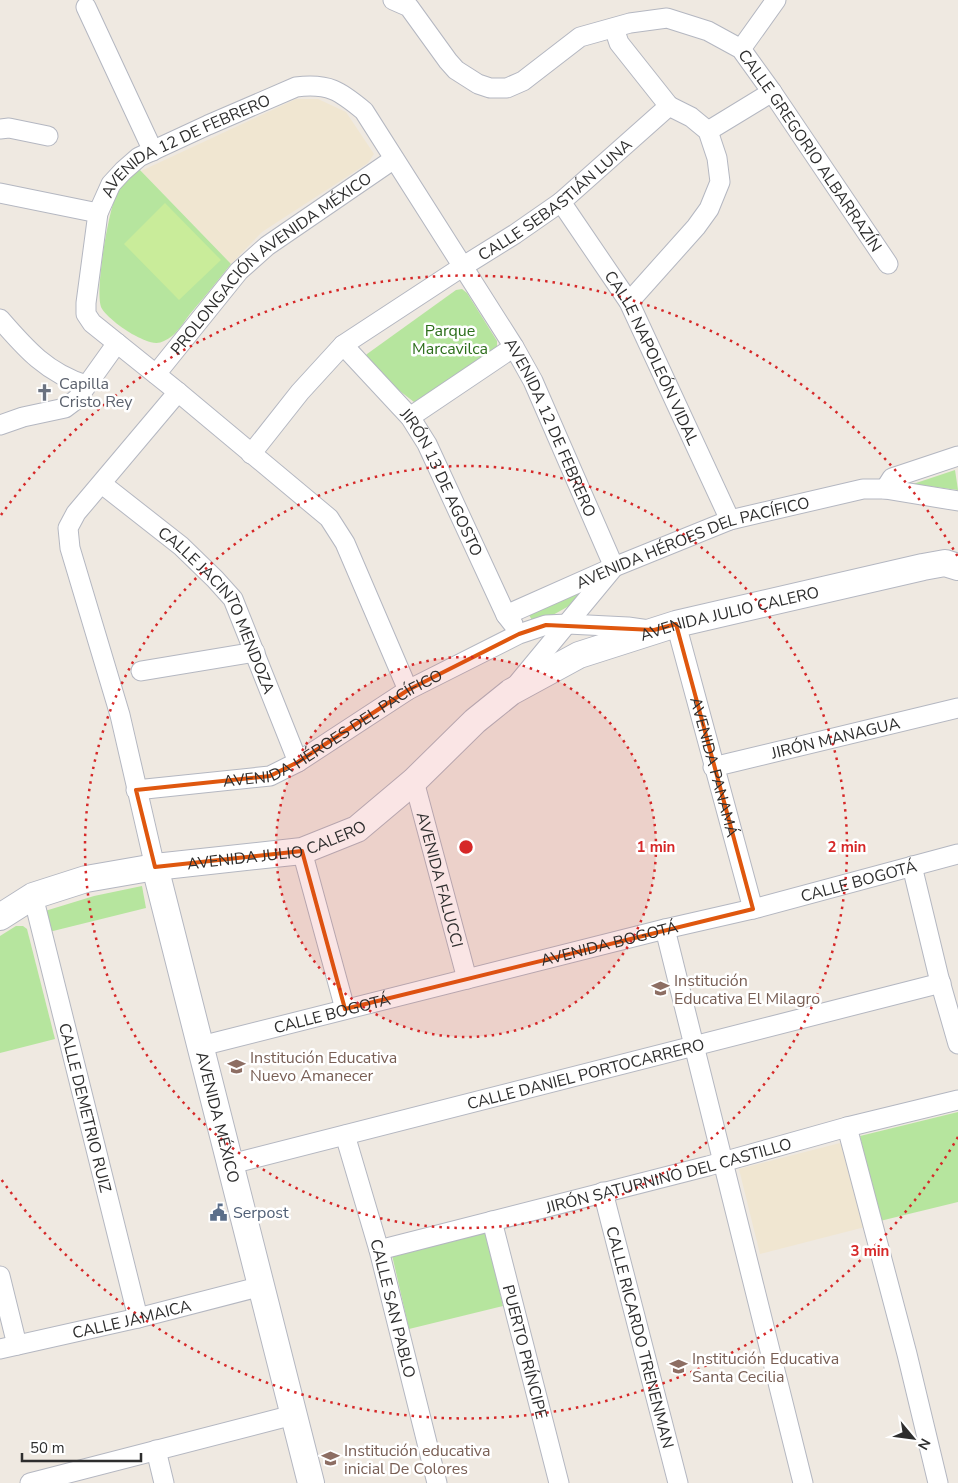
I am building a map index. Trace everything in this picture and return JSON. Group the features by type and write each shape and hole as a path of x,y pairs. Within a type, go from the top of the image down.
{"street":[{"name":"CALLE GREGORIO ALBARRAZÍN","path":"393,0 408,7 448,62 456,70 478,84 490,88 507,88 523,81 580,38 630,23 667,18 708,31 741,49 888,264"},
{"path":"741,49 776,0"},
{"path":"86,7 153,151"},
{"path":"614,28 619,43 669,106 691,117 708,131 717,158 720,182 708,209 696,228 629,302"},
{"name":"AVENIDA 12 DE FEBRERO","path":"408,690 345,544 329,518 92,323 86,314 98,213 117,177 139,157 296,87 312,85 326,87 342,93 364,111 514,347 532,381 614,567"},
{"path":"708,131 772,92"},
{"name":"CALLE SEBASTIÁN LUNA","path":"251,454 300,392 343,345 516,234 562,202 669,106"},
{"path":"0,129 9,128 48,136"},
{"name":"PROLONGACIÓN AVENIDA MÉXICO","path":"156,374 240,270 267,246 394,159"},
{"path":"0,193 98,213"},
{"name":"CALLE NAPOLEÓN VIDAL","path":"562,202 629,302 730,520"},
{"path":"0,319 40,361 60,375 86,385"},
{"path":"0,425 23,417 65,408 77,399 117,343"},
{"name":"JIRÓN 13 DE AGOSTO","path":"343,345 410,418 427,444 506,615 519,634"},
{"path":"410,418 514,347"},
{"path":"154,866 120,715 70,548 68,528 76,512 102,484 178,392"},
{"path":"885,489 892,478 958,456"},
{"name":"CALLE JACINTO MENDOZA","path":"102,484 181,546 233,599 298,762"},
{"name":"AVENIDA HÉROES DEL PACÍFICO","path":"506,615 614,567 730,520 863,489 885,489 958,500"},
{"name":"AVENIDA JULIO CALERO","path":"0,917 33,896 86,879 154,866 302,851 357,829 414,781 474,721 511,692 579,655 665,627 923,568 945,564 958,567"},
{"name":"AVENIDA JULIO CALERO","path":"511,692 614,567"},
{"name":"AVENIDA HÉROES DEL PACÍFICO","path":"136,790 270,776 298,762 408,690 519,634 546,625 665,627"},
{"name":"AVENIDA PANAMÁ","path":"665,627 714,767 755,908"},
{"path":"141,670 255,652"},
{"name":"JIRÓN MANAGUA","path":"714,767 958,708"},
{"name":"AVENIDA FALUCCI","path":"414,781 465,979"},
{"path":"302,851 345,1009"},
{"name":"CALLE BOGOTÁ","path":"755,908 958,854"},
{"name":"AVENIDA MÉXICO","path":"154,866 311,1483"},
{"path":"912,866 958,1044"},
{"name":"CALLE DEMETRIO RUIZ","path":"33,896 138,1318"},
{"name":"AVENIDA BOGOTÁ","path":"465,979 755,908"},
{"path":"665,929 803,1483"},
{"name":"CALLE BOGOTÁ","path":"201,1046 465,979"},
{"name":"CALLE DANIEL PORTOCARRERO","path":"231,1164 694,1048 941,983"},
{"name":"JIRÓN SATURNINO DEL CASTILLO","path":"379,1250 958,1100"},
{"path":"847,1128 907,1354 938,1483"},
{"name":"CALLE SAN PABLO","path":"346,1135 379,1250 437,1483"},
{"name":"CALLE RICARDO TRENENMAN","path":"603,1192 678,1483"},
{"name":"PUERTO PRÍNCIPE","path":"492,1221 558,1483"},
{"path":"0,1276 9,1347"},
{"name":"CALLE JAMAICA","path":"9,1347 138,1318 262,1286"},
{"path":"30,1483 293,1415"},
{"path":"156,1450 164,1483"}],"highlighted area":[{"path":"676,624 753,909 345,1009 302,851 155,867 136,790 270,776 298,762 408,690 519,634 546,625 654,630"}],"shaded area":[{"path":"296,99 318,99 346,112 374,154 368,163 262,232 231,264 141,171"},
{"path":"844,1142 865,1227 760,1254 739,1169"}],"green space":[{"path":"139,169 231,264 176,333 168,339 157,343 139,338 127,331 103,311 100,298 103,253 112,207 122,186"},
{"path":"165,203 221,260 179,300 124,244"},
{"name":"Parque Marcavilca","path":"462,289 467,293 497,341 497,348 421,402 414,402 365,364 364,358 456,290"},
{"path":"955,470 958,490 913,484"},
{"path":"588,587 585,597 535,625 529,615"},
{"path":"142,886 146,908 49,932 45,911 94,896"},
{"path":"16,926 23,926 27,929 55,1039 0,1053 0,936"},
{"path":"958,1112 958,1202 880,1221 860,1136"},
{"path":"486,1232 503,1306 409,1329 392,1255"}],"place":[{"name":"Capilla Cristo Rey","path":"45,392"},
{"name":"Institución Educativa El Milagro","path":"660,989"},
{"name":"Institución Educativa Nuevo Amanecer","path":"236,1066"},
{"name":"Serpost","path":"219,1212"},
{"name":"Institución Educativa Santa Cecilia","path":"678,1367"},
{"name":"Institución educativa inicial De Colores","path":"330,1459"}]}
